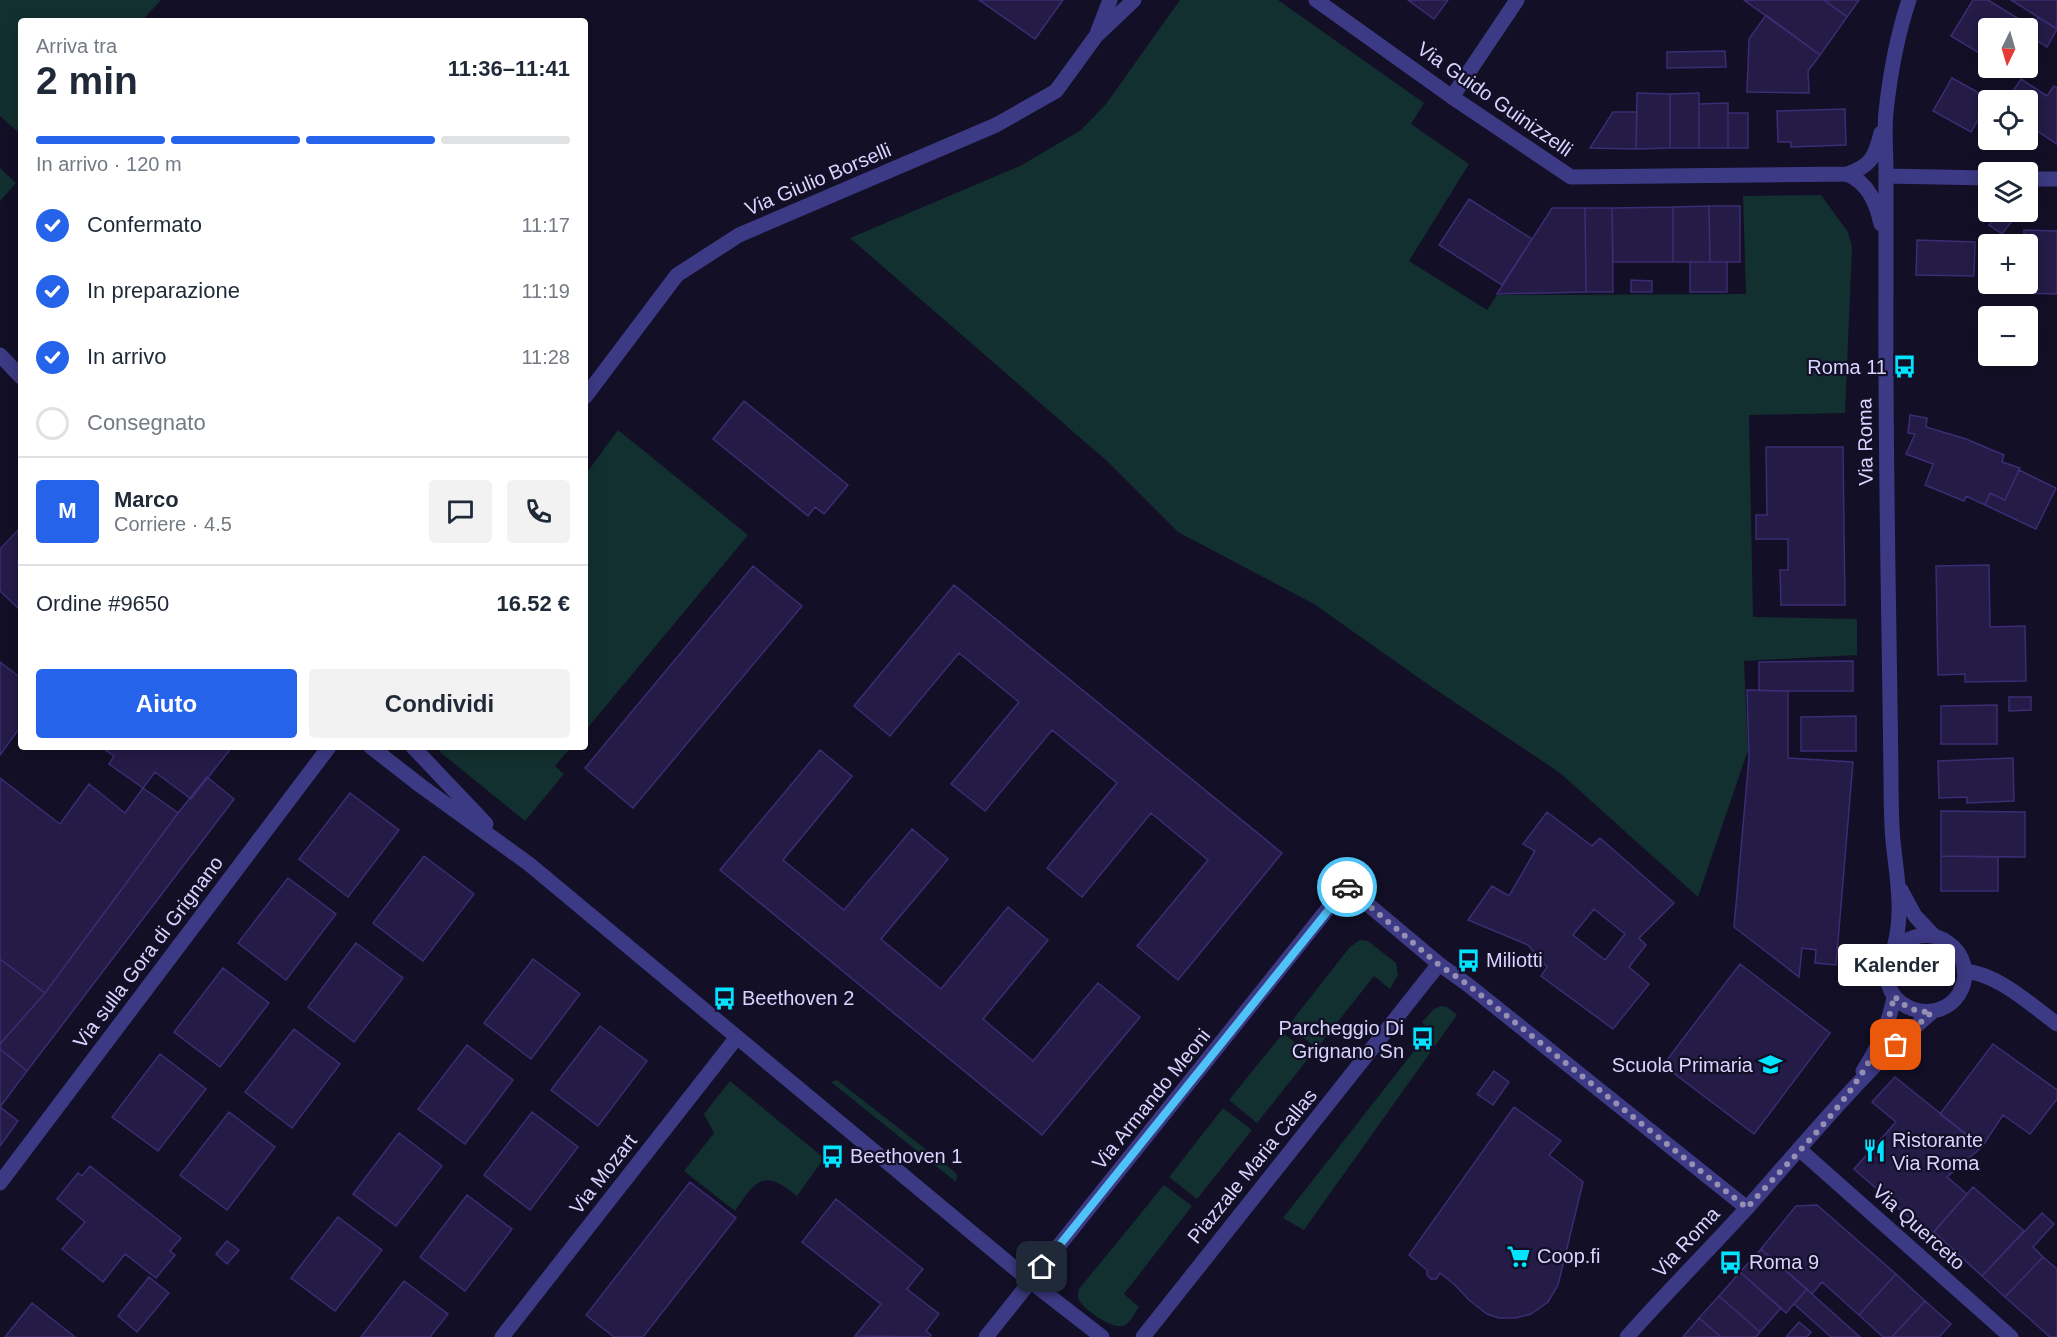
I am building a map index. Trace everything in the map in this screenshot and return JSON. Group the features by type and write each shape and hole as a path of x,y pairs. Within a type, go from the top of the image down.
{"street":[{"name":"Via Giulio Borselli","path":"1096,36 1110,0"},
{"name":"Via Giulio Borselli","path":"588,393 677,275 739,235 996,125 1056,91 1096,36 1134,0"},
{"name":"Via Guido Guinizzelli","path":"1316,0 1452,97 1571,177 1847,174 1862,169 1872,160 1885,115"},
{"path":"1452,97 1517,0"},
{"name":"Via Roma","path":"1848,1094 1883,1035 1891,1013 1894,996 1888,986 1887,975 1899,918 1899,886 1891,820 1885,438 1885,115 1895,50 1909,0"},
{"path":"1847,174 1859,179 1872,197 1886,247"},
{"path":"1886,176 1978,178"},
{"path":"2038,179 2057,179"},
{"path":"0,355 18,374"},
{"name":"Via sulla Gora di Grignano","path":"0,1183 327,750"},
{"path":"375,750 511,850 1030,1281 1102,1337"},
{"path":"416,750 511,850"},
{"name":"Via Armando Meoni","path":"986,1337 1346,886 1438,964"},
{"name":"Via Roma","path":"1627,1337 1747,1208 1848,1094 1912,1029 1932,1012 1943,1008 1959,993 1964,971 1958,952 1951,945 1934,936 1915,916 1899,886"},
{"path":"1892,953 1906,940 1924,935 1934,936"},
{"path":"1438,964 1467,984 1747,1208"},
{"name":"Piazzale Maria Callas","path":"1143,1337 1438,964"},
{"path":"1964,971 1989,976 2057,1024"},
{"path":"1894,996 1904,1006 1918,1012 1932,1012"},
{"name":"Via Mozart","path":"502,1337 737,1037"},
{"name":"Via Querceto","path":"1799,1149 2011,1337"}],"green space":[{"path":"0,0 161,0 145,18 18,18 18,132 0,116"},
{"path":"1180,0 1278,0 1424,103 1411,124 1469,164 1409,261 1487,310 1497,295 1746,294 1743,196 1821,195 1848,232 1852,247 1845,413 1749,415 1753,617 1857,619 1857,655 1744,661 1748,750 1698,897 1560,773 1314,604 1178,532 1108,462 850,238 1022,165 1081,130 1106,104"},
{"path":"0,168 16,183 0,201"},
{"path":"618,430 748,535 588,727 588,471"},
{"path":"439,750 568,750 555,766 564,774 525,821"},
{"path":"1360,940 1368,941 1396,963 1398,975 1390,989 1374,976 1317,1048 1288,1026 1350,947"},
{"path":"1441,1006 1447,1007 1457,1015 1304,1230 1283,1218 1429,1032 1422,1022 1434,1009"},
{"path":"1283,1033 1311,1055 1257,1123 1229,1100"},
{"path":"837,1080 951,1169 957,1175 956,1182 831,1082"},
{"path":"730,1081 824,1158 797,1196 776,1182 761,1181 755,1185 735,1211 684,1171 714,1133 704,1114"},
{"path":"1223,1108 1252,1130 1197,1199 1169,1177"},
{"path":"1164,1185 1192,1206 1124,1294 1139,1307 1131,1319 1125,1325 1120,1326 1107,1323 1080,1302 1079,1289"}],"building":[{"path":"979,0 1063,0 1035,39"},
{"path":"1408,0 1448,0 1434,19"},
{"path":"1744,0 1824,0 1847,17 1820,55"},
{"path":"1824,0 1859,0 1847,17"},
{"path":"1973,0 1988,0 2017,18 1978,18 1978,52 1951,36"},
{"path":"2011,0 2057,0 2057,29 2038,17"},
{"path":"1766,15 1820,55 1808,71 1809,93 1747,92 1749,39"},
{"path":"2037,18 2057,29 2047,47 2038,41"},
{"path":"1725,51 1726,67 1667,68 1667,52"},
{"path":"1952,78 1978,92 1978,120 1971,132 1933,111"},
{"path":"2021,79 2038,90 2014,90"},
{"path":"2054,86 2057,88 2057,144 2038,132 2038,90 2047,96"},
{"path":"1637,93 1670,94 1670,148 1636,149"},
{"path":"1699,93 1699,148 1670,148 1670,94"},
{"path":"1728,103 1728,148 1699,148 1699,104"},
{"path":"1845,109 1846,145 1791,147 1791,142 1778,142 1777,111"},
{"path":"1613,112 1637,112 1636,149 1590,148"},
{"path":"1728,113 1748,113 1748,148 1728,148"},
{"path":"1469,199 1532,239 1502,285 1439,245"},
{"path":"1709,206 1740,206 1740,262 1710,262"},
{"path":"1709,206 1710,262 1673,262 1673,207"},
{"path":"1673,207 1673,262 1613,262 1612,208"},
{"path":"1552,208 1585,208 1586,292 1497,294"},
{"path":"1585,208 1612,208 1613,292 1586,292"},
{"path":"1991,222 2011,222 2002,234 1989,225"},
{"path":"2024,230 2057,231 2057,294 2038,293 2038,234 2024,234"},
{"path":"1917,240 1975,242 1974,276 1916,275"},
{"path":"1690,262 1727,262 1727,292 1690,292"},
{"path":"1631,280 1652,281 1652,292 1631,292"},
{"path":"744,401 848,485 824,514 815,507 808,516 713,439"},
{"path":"1910,415 1927,418 1926,427 1966,439 2004,455 2002,462 2020,468 2005,500 1990,493 1985,505 1966,496 1964,501 1925,485 1933,464 1906,454 1915,434 1908,433"},
{"path":"1766,447 1843,447 1845,605 1781,605 1780,570 1788,570 1788,539 1756,539 1756,515 1767,515"},
{"path":"2019,470 2056,488 2036,529 1985,505 1990,493 2005,500"},
{"path":"18,530 18,608 0,591 0,549"},
{"path":"1989,565 1990,627 2025,626 2026,681 1965,682 1965,674 1938,675 1936,566"},
{"path":"753,566 802,606 633,808 585,768"},
{"path":"954,585 1282,853 1178,980 1137,946 1208,860 1151,813 1082,897 1047,868 1117,783 1052,730 985,811 951,784 1019,702 959,653 890,736 854,706"},
{"path":"1853,661 1853,691 1759,691 1759,662"},
{"path":"0,662 18,676 18,730 0,755"},
{"path":"1747,690 1788,691 1788,758 1853,762 1836,965 1815,963 1816,950 1802,948 1799,977 1734,927 1749,758"},
{"path":"2009,697 2031,697 2031,710 2009,711"},
{"path":"1997,705 1997,744 1941,744 1941,706"},
{"path":"1856,716 1856,751 1801,751 1801,717"},
{"path":"105,750 230,750 191,799 155,772 143,788 109,764 114,756"},
{"path":"820,750 852,776 783,860 844,910 912,829 948,859 881,939 941,989 1008,907 1048,940 983,1019 1033,1061 1098,983 1140,1017 1042,1135 720,870"},
{"path":"2013,758 2014,801 1967,803 1967,797 1939,798 1938,761"},
{"path":"207,777 234,799 27,1071 0,1049 0,1044 45,993"},
{"path":"0,778 60,824 89,784 125,813 143,788 178,813 45,993 0,959"},
{"path":"350,793 399,830 348,897 299,859"},
{"path":"1941,811 2025,812 2025,857 1941,856"},
{"path":"1547,812 1592,846 1600,838 1674,903 1639,938 1646,945 1629,967 1649,984 1613,1029 1541,976 1547,967 1528,945 1468,920 1492,886 1509,896 1535,851 1523,844","holes":["1594,909 1625,934 1605,960 1573,935"]},
{"path":"424,856 474,894 423,961 373,923"},
{"path":"1941,856 1998,857 1998,891 1941,891"},
{"path":"288,878 336,914 286,980 238,943"},
{"path":"356,943 403,978 354,1042 308,1007"},
{"path":"0,959 45,993 0,1044"},
{"path":"533,959 580,994 531,1059 484,1023"},
{"path":"1740,964 1830,1033 1754,1134 1663,1065"},
{"path":"223,968 269,1003 220,1067 174,1032"},
{"path":"600,1026 647,1061 598,1126 551,1090"},
{"path":"294,1029 340,1064 292,1128 245,1092"},
{"path":"1993,1044 2057,1090 2057,1099 2030,1134 2003,1115 1982,1147 1940,1114"},
{"path":"467,1045 513,1080 465,1144 418,1109"},
{"path":"0,1049 27,1071 0,1107"},
{"path":"160,1054 206,1089 158,1151 112,1117"},
{"path":"1494,1071 1509,1082 1493,1105 1477,1094"},
{"path":"1895,1077 1982,1147 1947,1177 1967,1194 1930,1236 1854,1169 1896,1122 1872,1102"},
{"path":"0,1107 18,1121 0,1146"},
{"path":"1514,1107 1561,1141 1549,1155 1583,1182 1558,1285 1548,1302 1531,1314 1516,1318 1499,1318 1487,1314 1440,1273 1436,1279 1431,1279 1427,1275 1427,1270 1409,1255"},
{"path":"229,1112 275,1147 227,1210 180,1175"},
{"path":"532,1112 578,1147 530,1210 484,1175"},
{"path":"399,1133 442,1166 396,1226 353,1194"},
{"path":"90,1166 181,1238 170,1251 175,1255 156,1278 125,1254 103,1282 62,1249 85,1222 57,1199 78,1173 82,1176"},
{"path":"690,1182 736,1218 643,1337 614,1337 586,1315"},
{"path":"1973,1187 2024,1231 1982,1276 1934,1232"},
{"path":"467,1195 512,1229 465,1291 420,1257"},
{"path":"836,1199 923,1269 907,1289 939,1314 926,1331 931,1335 930,1337 855,1336 881,1304 802,1242"},
{"path":"1817,1205 1896,1274 1859,1315 1822,1282 1812,1294 1761,1249 1796,1206"},
{"path":"2042,1213 2054,1224 2033,1247 2043,1257 2005,1297 1982,1276"},
{"path":"338,1217 382,1250 335,1311 291,1278"},
{"path":"227,1241 239,1250 227,1264 216,1254"},
{"path":"1761,1249 1807,1289 1786,1313 1740,1272"},
{"path":"2043,1257 2057,1269 2057,1337 2050,1337 2005,1297"},
{"path":"1740,1272 1781,1308 1760,1332 1719,1296"},
{"path":"1896,1274 1925,1301 1892,1337 1883,1337 1859,1315"},
{"path":"149,1277 169,1293 137,1332 118,1316"},
{"path":"404,1281 448,1314 430,1337 361,1337"},
{"path":"1807,1289 1860,1337 1831,1337 1794,1304"},
{"path":"1719,1296 1760,1332 1756,1337 1721,1337 1699,1318"},
{"path":"1925,1301 1951,1324 1939,1337 1892,1337"},
{"path":"32,1303 75,1337 5,1337"},
{"path":"1699,1318 1721,1337 1683,1337"},
{"path":"1799,1322 1811,1332 1807,1337 1786,1337"}],"way so far":[{"path":"1347,887 1438,964 1467,984 1747,1208 1848,1094 1883,1035 1894,996 1904,1006 1918,1012 1932,1012 1896,1045"}],"place":[{"name":"Roma 11","path":"1905,367"},
{"name":"Miliotti","path":"1468,960"},
{"name":"Beethoven 2","path":"724,998"},
{"name":"Parcheggio Di Grignano Sn","path":"1422,1039"},
{"name":"Kalender","path":"1896,1045"},
{"name":"Scuola Primaria","path":"1771,1065"},
{"name":"Ristorante Via Roma","path":"1874,1151"},
{"name":"Beethoven 1","path":"832,1156"},
{"name":"Coop.fi","path":"1519,1256"},
{"name":"Roma 9","path":"1731,1262"}],"route":[{"path":"1042,1267 1347,887"}]}
